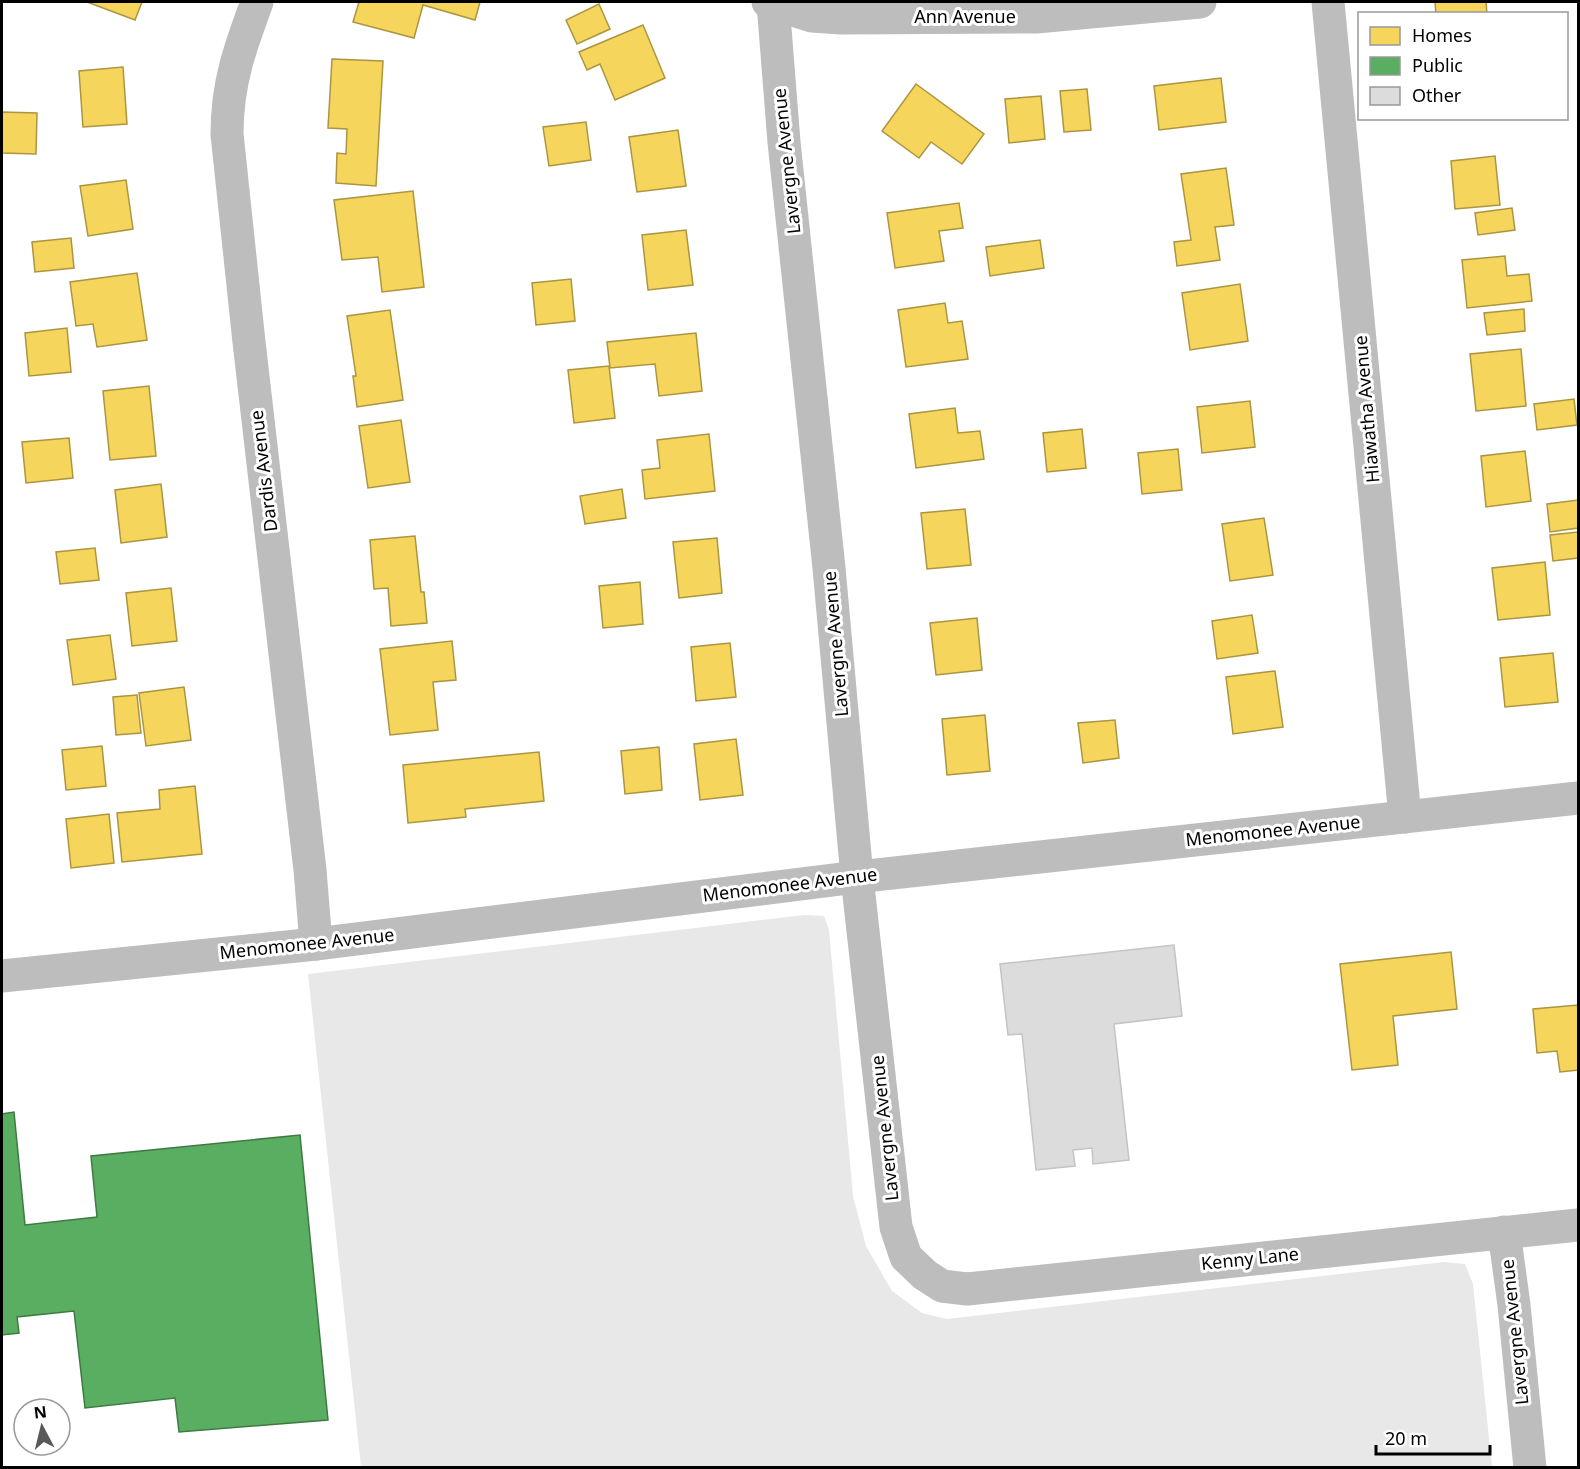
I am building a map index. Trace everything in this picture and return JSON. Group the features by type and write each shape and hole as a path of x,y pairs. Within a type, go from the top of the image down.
{"street":[{"name":"Dardis Avenue","path":"257,2 235,62 227,104 227,134 310,870 316,944"},
{"name":"Ann Avenue","path":"771,2 812,16 841,18 1024,17 1200,2"},
{"name":"Lavergne Avenue","path":"771,2 829,568 857,876 896,1227 906,1257 925,1275"},
{"name":"Hiawatha Avenue","path":"1328,2 1405,817"},
{"name":"Menomonee Avenue","path":"2,976 316,944 857,876 1578,798"},
{"name":"Kenny Lane","path":"925,1275 942,1286 967,1289 1578,1225"},
{"name":"Lavergne Avenue","path":"1504,1232 1514,1305 1530,1467"}],"shaded area":[{"path":"804,915 824,916 829,930 853,1196 866,1246 892,1291 922,1313 947,1319 1444,1262 1465,1264 1473,1284 1492,1467 361,1467 308,974"}],"building: Homes":[{"path":"87,2 142,2 135,20"},
{"path":"359,2 480,2 475,20 423,5 414,38 353,22"},
{"path":"1435,2 1486,2 1487,12 1436,12"},
{"path":"599,4 610,29 577,44 566,20"},
{"path":"643,25 665,78 615,100 600,64 587,70 579,52"},
{"path":"332,59 383,61 376,186 336,183 337,153 346,154 347,129 328,128"},
{"path":"123,67 127,124 83,127 79,71"},
{"path":"1221,78 1226,122 1159,130 1154,86"},
{"path":"916,84 984,134 962,164 931,142 919,158 882,131"},
{"path":"1087,89 1091,130 1064,132 1060,91"},
{"path":"1041,96 1045,139 1009,143 1005,99"},
{"path":"2,112 37,113 36,154 2,153"},
{"path":"586,122 591,160 549,166 543,127"},
{"path":"678,130 686,186 637,192 629,137"},
{"path":"1495,156 1500,205 1455,209 1451,161"},
{"path":"1226,168 1234,225 1215,227 1220,260 1177,266 1174,242 1191,240 1181,174"},
{"path":"126,180 133,229 88,236 80,186"},
{"path":"413,191 424,287 382,292 378,257 342,260 334,200"},
{"path":"959,203 963,228 939,231 944,261 895,268 887,213"},
{"path":"1512,208 1515,230 1478,235 1475,213"},
{"path":"686,230 693,285 648,290 642,235"},
{"path":"71,238 74,268 35,272 32,242"},
{"path":"1040,240 1044,268 990,276 986,247"},
{"path":"1505,256 1507,276 1529,274 1532,301 1467,308 1462,260"},
{"path":"137,273 147,340 97,347 93,324 76,326 70,282"},
{"path":"571,279 575,321 536,325 532,283"},
{"path":"1240,284 1248,341 1190,350 1182,293"},
{"path":"945,303 948,323 962,321 968,359 906,367 898,310"},
{"path":"1524,309 1525,331 1487,335 1484,313"},
{"path":"390,310 403,400 357,407 353,376 356,376 347,316"},
{"path":"67,328 71,372 29,376 25,333"},
{"path":"696,333 702,391 659,396 655,364 610,368 607,342"},
{"path":"1521,349 1526,406 1476,411 1470,354"},
{"path":"609,366 615,418 574,423 568,370"},
{"path":"149,386 156,456 110,460 103,391"},
{"path":"1574,399 1577,425 1537,430 1534,404"},
{"path":"1250,401 1255,447 1202,453 1197,407"},
{"path":"955,408 958,433 980,431 984,459 916,468 909,414"},
{"path":"401,420 410,482 368,488 359,426"},
{"path":"1082,429 1086,468 1047,472 1043,433"},
{"path":"709,434 715,491 645,499 642,470 660,468 657,440"},
{"path":"69,438 73,478 26,483 22,442"},
{"path":"1178,449 1182,490 1142,494 1138,453"},
{"path":"1525,451 1531,501 1486,507 1481,456"},
{"path":"161,484 167,537 121,543 115,490"},
{"path":"622,489 626,518 585,524 580,496"},
{"path":"1578,500 1578,528 1550,532 1547,504"},
{"path":"965,509 971,565 927,569 921,513"},
{"path":"1264,518 1273,575 1230,581 1222,524"},
{"path":"1578,532 1578,558 1553,561 1550,535"},
{"path":"415,536 427,623 391,626 388,588 374,589 370,540"},
{"path":"717,538 722,593 679,598 673,542"},
{"path":"95,548 99,580 60,584 56,552"},
{"path":"1545,562 1550,615 1498,620 1492,568"},
{"path":"640,582 643,624 603,628 599,586"},
{"path":"171,588 177,641 132,646 126,593"},
{"path":"1252,615 1258,653 1217,659 1212,621"},
{"path":"977,618 982,670 936,675 930,623"},
{"path":"110,635 116,679 73,685 67,640"},
{"path":"452,641 456,680 433,682 438,730 390,735 380,649"},
{"path":"730,643 736,697 696,701 691,647"},
{"path":"1553,653 1558,702 1505,707 1500,658"},
{"path":"1275,671 1283,727 1233,734 1226,677"},
{"path":"184,687 191,740 146,746 139,693"},
{"path":"137,695 141,733 116,735 113,697"},
{"path":"985,715 990,771 947,775 942,719"},
{"path":"1115,720 1119,758 1083,763 1078,723"},
{"path":"736,739 743,795 700,800 694,744"},
{"path":"102,746 106,786 66,790 62,750"},
{"path":"659,747 662,790 625,794 621,751"},
{"path":"539,752 544,801 465,809 466,817 408,823 403,765"},
{"path":"195,786 202,854 122,862 117,813 160,809 159,790"},
{"path":"109,814 114,863 71,868 66,819"},
{"path":"1451,952 1457,1009 1393,1016 1398,1065 1352,1070 1340,964"},
{"path":"1578,1005 1578,1070 1560,1072 1557,1051 1537,1053 1533,1009"}],"building: Public":[{"path":"14,1112 25,1225 97,1217 91,1156 300,1135 328,1420 179,1432 175,1398 85,1408 74,1311 17,1317 19,1333 2,1335 2,1114"}],"building: Other":[{"path":"1174,945 1182,1016 1114,1024 1129,1160 1093,1164 1092,1148 1073,1150 1075,1166 1036,1170 1022,1034 1008,1035 1000,964"}]}
